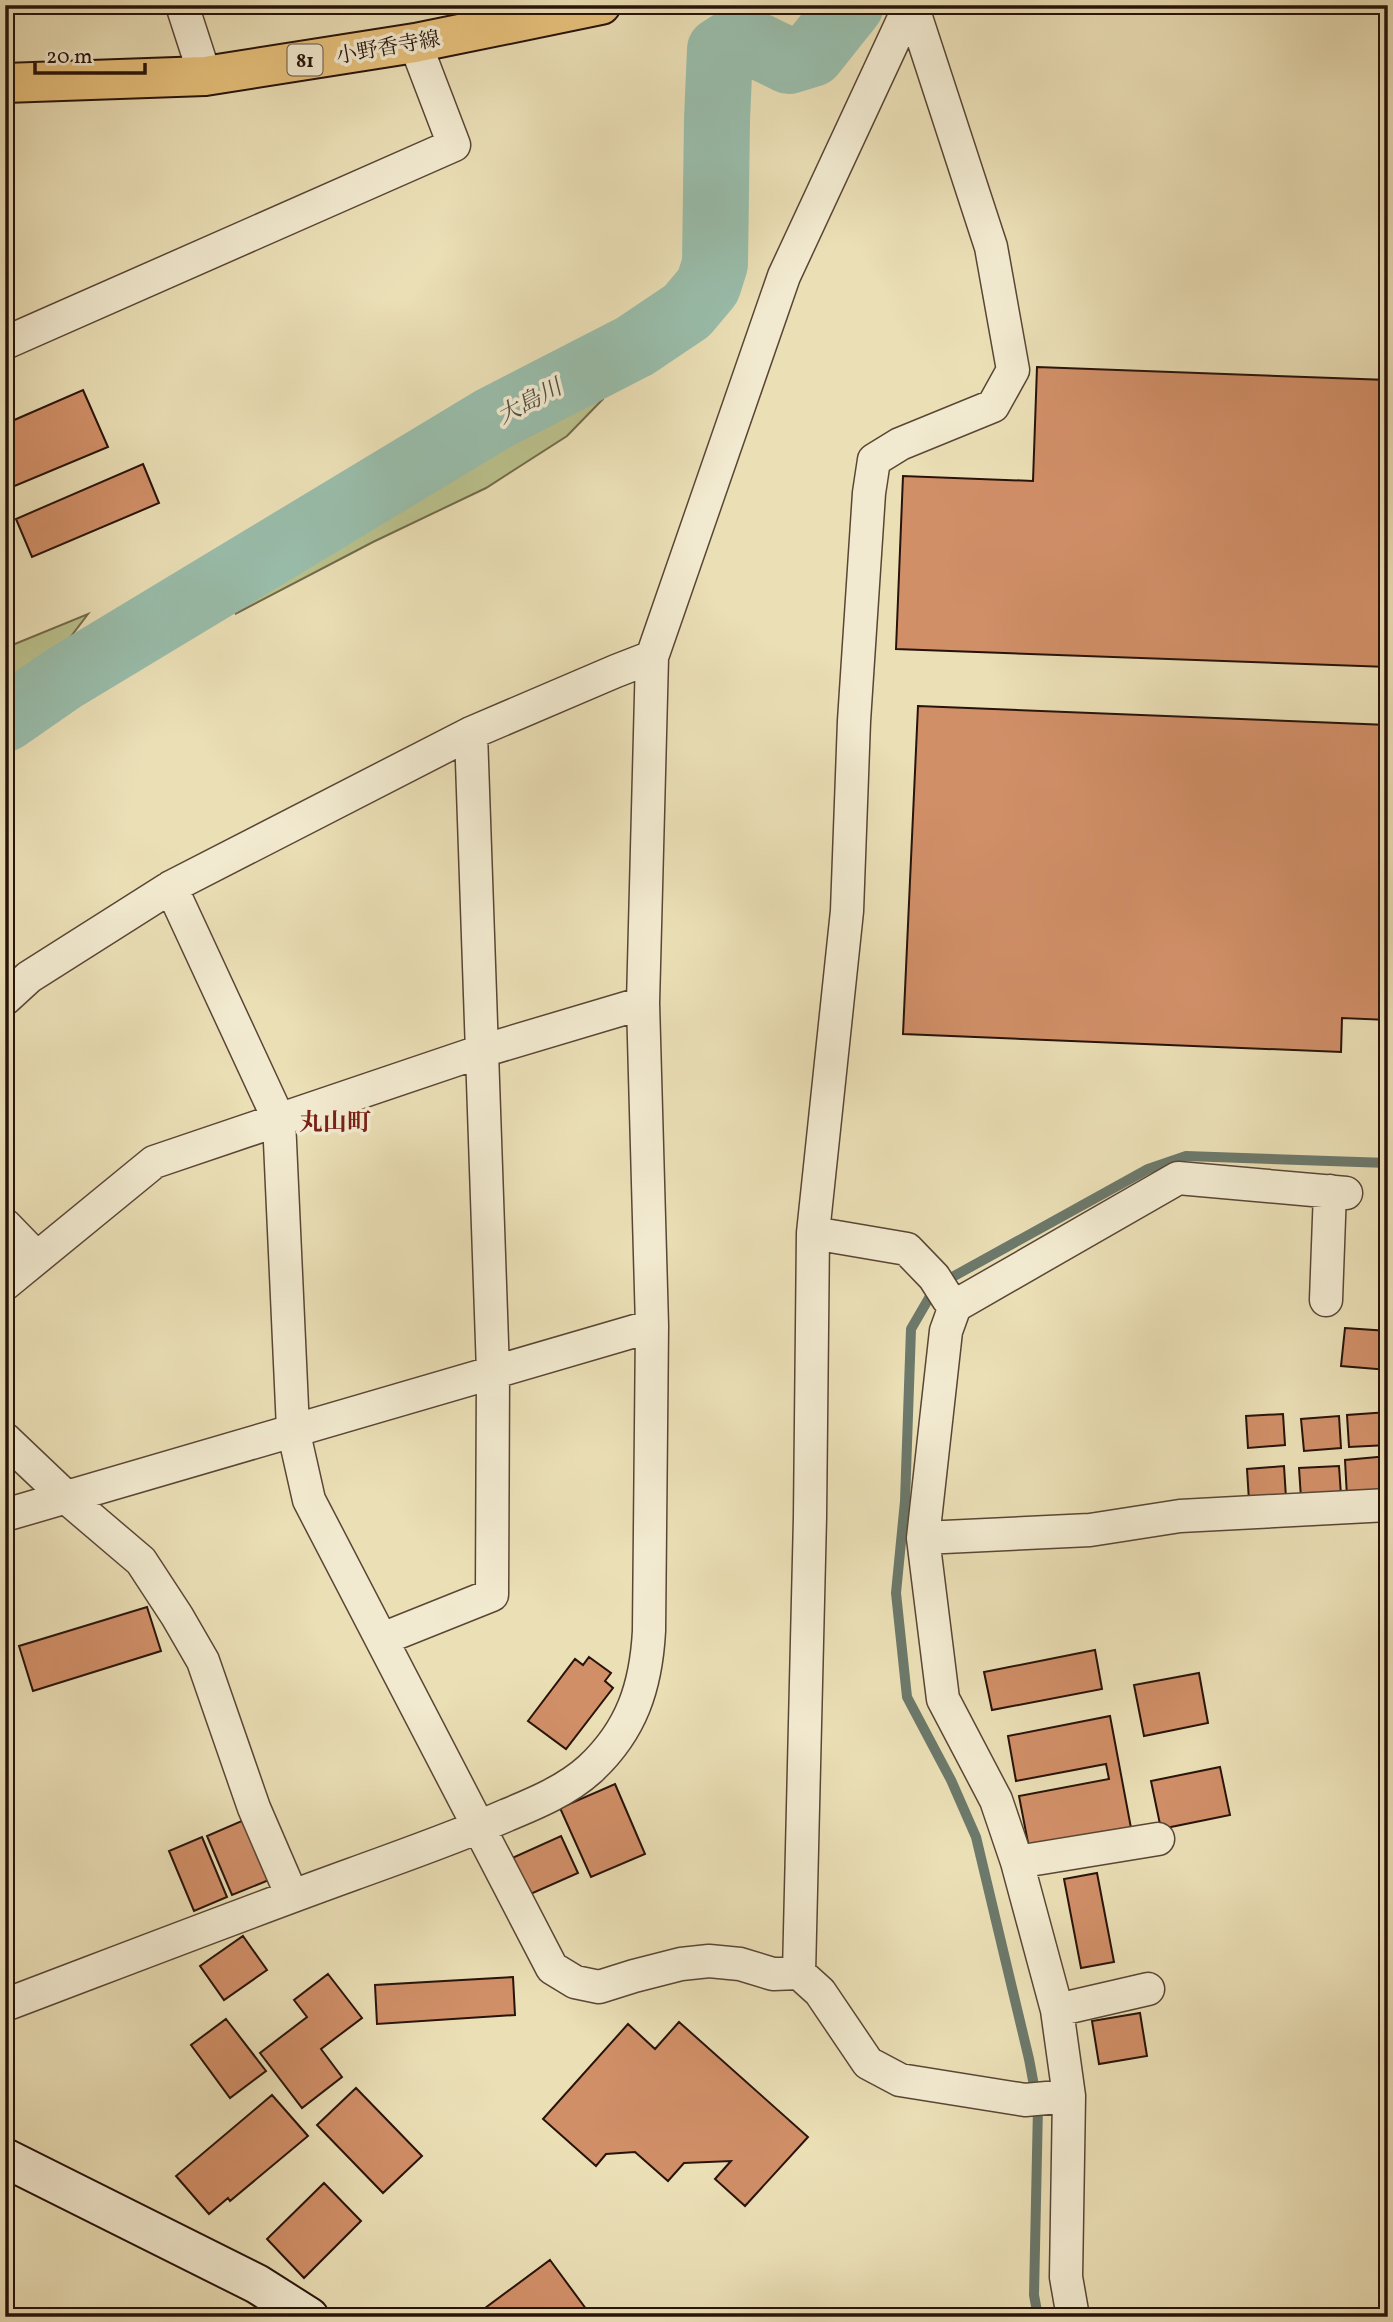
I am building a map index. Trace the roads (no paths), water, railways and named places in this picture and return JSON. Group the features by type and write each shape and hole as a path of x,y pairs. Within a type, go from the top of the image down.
{"main road":[{"name":"小野香寺線","path":"5,83 205,76 415,43 601,5"}],"street":[{"path":"182,5 205,76"},
{"path":"5,2005 480,1828 547,1798 590,1769 611,1746 628,1721 640,1692 647,1662 649,1631 652,1326 643,1003 652,657 784,276 911,5"},
{"path":"799,1973 810,1517 813,1233 846,911 854,721 869,494 874,460 900,444 993,406 1013,370 991,247 911,5"},
{"path":"5,343 454,145 415,43"},
{"path":"5,999 29,977 171,887 471,733 652,657"},
{"path":"382,1639 492,1595 493,1372 471,733"},
{"path":"171,887 279,1120 293,1429 309,1500 552,1968 575,1982 598,1987 669,1967 709,1961 740,1964 773,1974 799,1973 820,1992 868,2063 900,2080 1049,2098"},
{"path":"5,1284 154,1162 482,1051 643,1003"},
{"path":"945,1294 1178,1178 1338,1192 1326,1300"},
{"path":"5,1225 36,1257"},
{"path":"813,1233 906,1249 945,1294 946,1331 923,1538 943,1699 996,1800 1017,1862 1056,2010 1049,2098 1066,2277 1073,2317"},
{"path":"5,1515 652,1326"},
{"path":"5,1439 67,1498 141,1561 177,1616 203,1661 254,1808 292,1896"},
{"path":"923,1538 1090,1530 1180,1516 1388,1506"},
{"path":"1017,1862 1158,1839"},
{"path":"1056,2010 1148,1989"},
{"path":"5,2158 257,2284 309,2317"}],"waterway":[{"name":"大島川","path":"5,719 64,678 493,419 635,346 687,311 708,286 715,264 720,50 734,41 750,42 789,61 812,54 851,5"},
{"path":"1038,2317 1034,2295 1038,2107 1029,2059 976,1837 951,1780 907,1697 896,1593 905,1501 911,1329 936,1286 1148,1169 1186,1156 1388,1163"}],"district":[{"name":"丸山町","path":"335,1122"}]}
